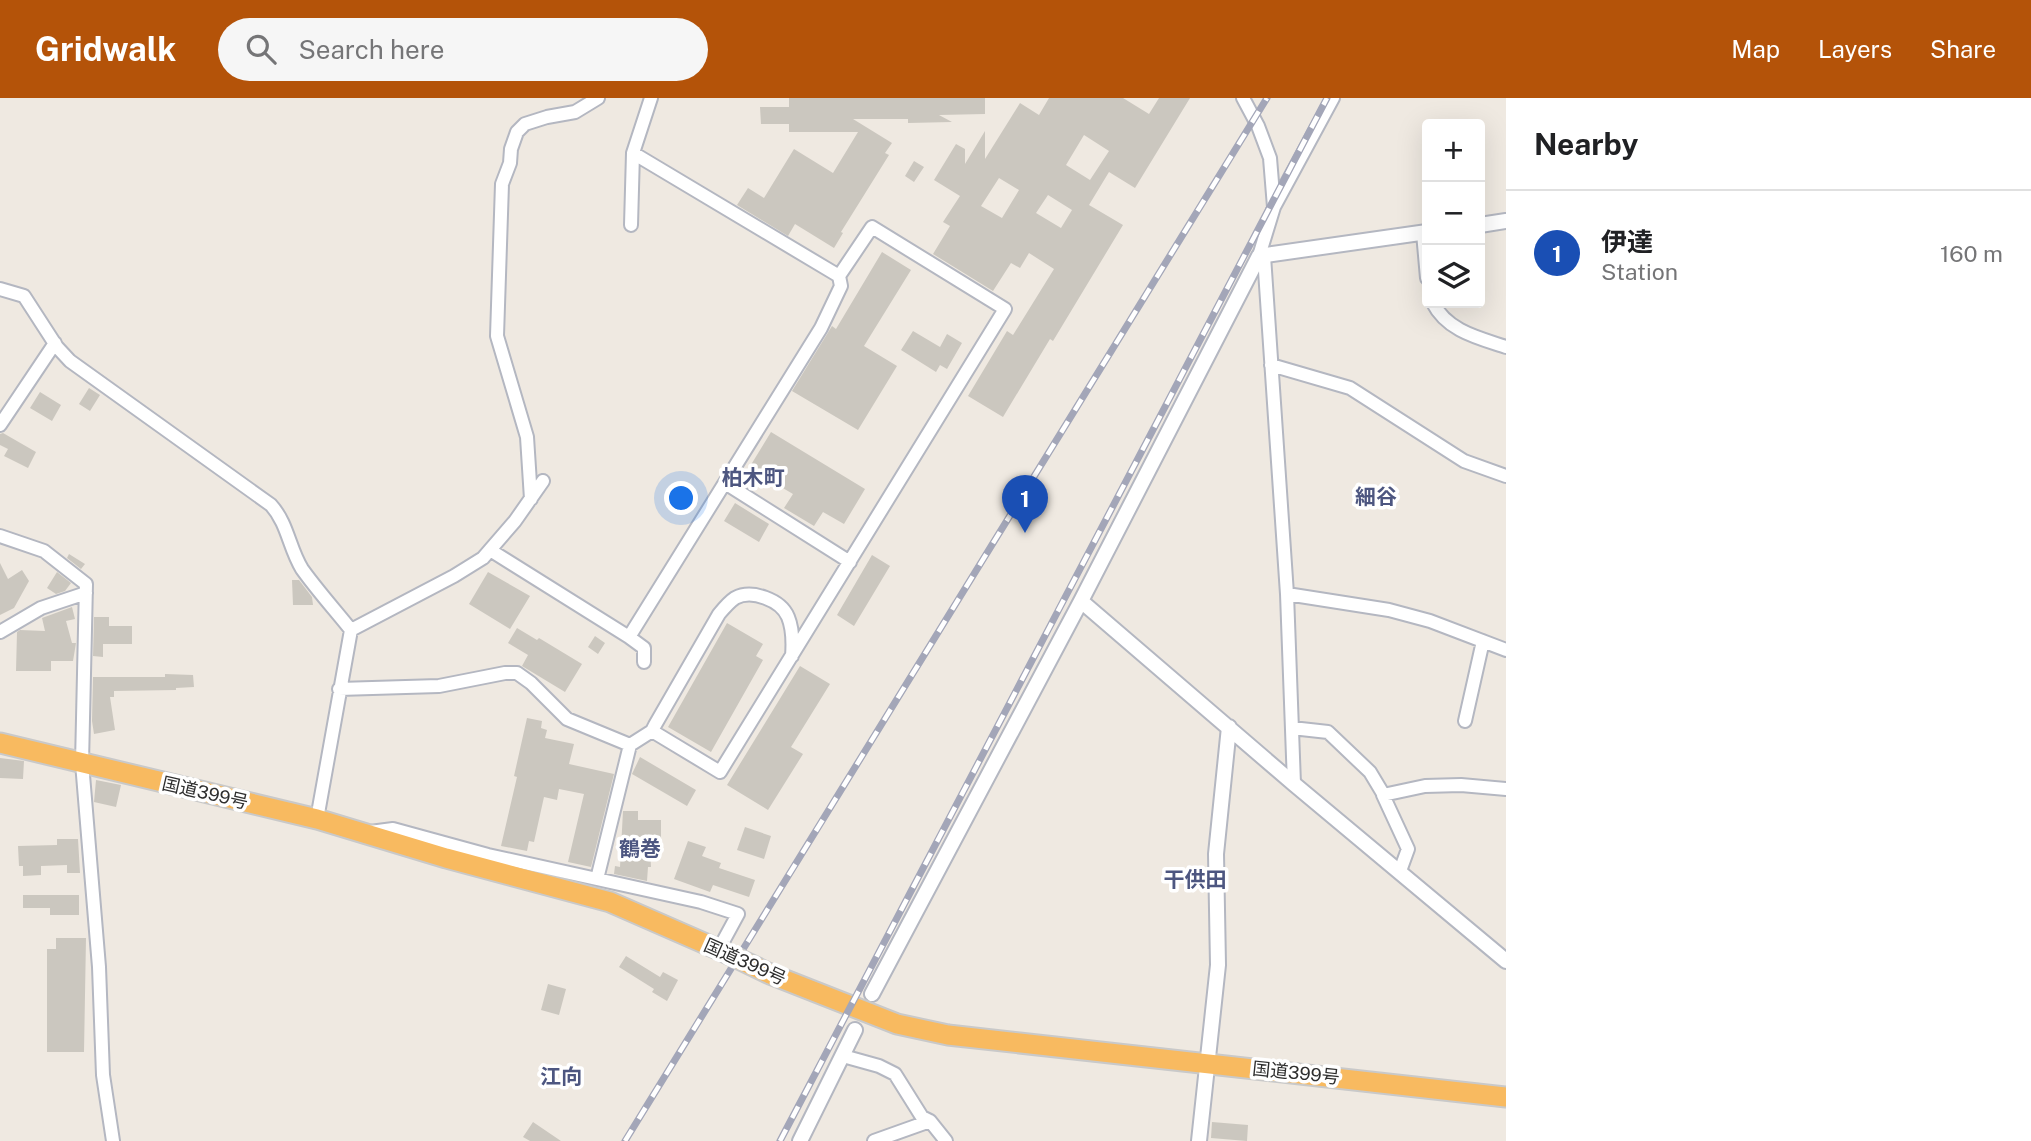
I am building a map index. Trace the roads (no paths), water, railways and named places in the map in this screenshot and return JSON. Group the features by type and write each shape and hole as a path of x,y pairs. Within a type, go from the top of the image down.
{"highway":[{"name":"国道399号","path":"0,743 317,819 446,858 610,902 770,974 897,1024 948,1035 1506,1097"}],"street":[{"path":"531,499 527,437 497,336 502,184 517,132 525,124 575,112 598,98"},
{"path":"631,225 632,153 651,98"},
{"path":"1243,98 1258,126 1270,158 1274,207"},
{"path":"872,994 1261,256 1274,207 1333,98"},
{"path":"632,153 839,276"},
{"path":"1485,224 1506,221"},
{"path":"629,637 821,328 841,286 839,276 872,227 1005,309 720,772 652,731"},
{"path":"1261,256 1422,232"},
{"path":"1261,256 1287,594 1294,784"},
{"path":"0,289 24,296 70,361 271,505 283,519 302,569 351,630"},
{"path":"1437,308 1447,321 1464,332 1506,347"},
{"path":"0,425 55,343"},
{"path":"1271,365 1350,388 1464,461 1506,477"},
{"path":"351,630 483,558 543,481"},
{"path":"725,482 850,562"},
{"path":"0,536 44,551 86,584 82,763 99,967 103,1075 113,1141"},
{"path":"490,550 629,637 644,648 644,662"},
{"path":"0,632 41,608 86,593"},
{"path":"1287,594 1389,610 1430,621 1506,650"},
{"path":"597,879 630,745 652,731 719,614 738,596 759,596 776,603 784,610 792,629 792,657"},
{"path":"1081,601 1506,961"},
{"path":"317,819 351,630"},
{"path":"1465,721 1483,641"},
{"path":"339,689 439,686 517,673 531,683 567,719 630,745"},
{"path":"1199,1141 1218,965 1216,854 1229,727"},
{"path":"1292,728 1328,733 1370,772 1385,797 1408,849 1399,871"},
{"path":"1385,797 1383,795 1425,786 1461,785 1506,789"},
{"path":"363,833 393,829 488,855 701,902 738,914 721,950"},
{"path":"800,1141 855,1030"},
{"path":"843,1056 879,1066 895,1074 922,1117 930,1121 946,1141"},
{"path":"874,1141 930,1121"}],"railway":[{"path":"625,1141 1267,98"},
{"path":"780,1141 1327,98"}],"place":[{"name":"伊達","path":"1025,533"}],"district":[{"name":"柏木町","path":"753,478"},
{"name":"細谷","path":"1376,497"},
{"name":"鶴巻","path":"640,849"},
{"name":"干供田","path":"1195,880"},
{"name":"江向","path":"561,1077"}]}
